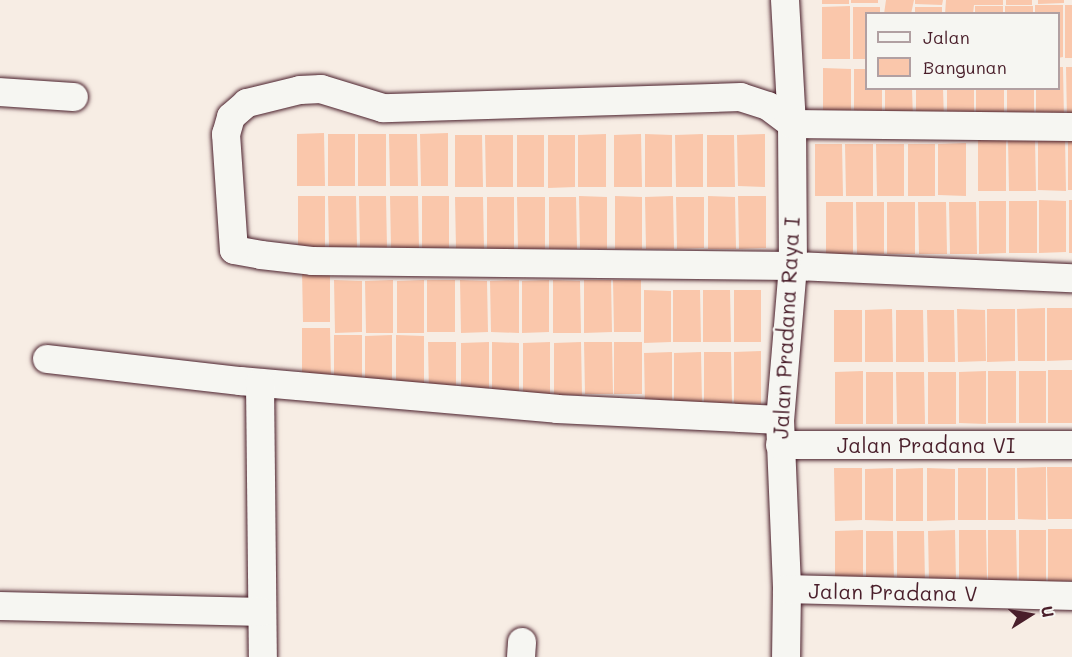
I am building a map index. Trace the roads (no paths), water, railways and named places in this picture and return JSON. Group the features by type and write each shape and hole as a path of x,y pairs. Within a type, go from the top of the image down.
{"street":[{"name":"Jalan Pradana Raya I","path":"785,0 792,124 793,266 780,433 787,589 786,657"},
{"path":"1072,126 792,124 768,106 741,97 383,108 321,89 310,89 247,104 231,117 226,134 234,250 312,261 793,266 1072,278"},
{"path":"0,92 74,97"},
{"name":"Jalan Pradana VI","path":"47,359 260,383 557,409 780,433 1072,445"},
{"path":"260,383 263,657"},
{"name":"Jalan Pradana V","path":"787,589 1072,596"},
{"path":"0,606 262,612"}]}
